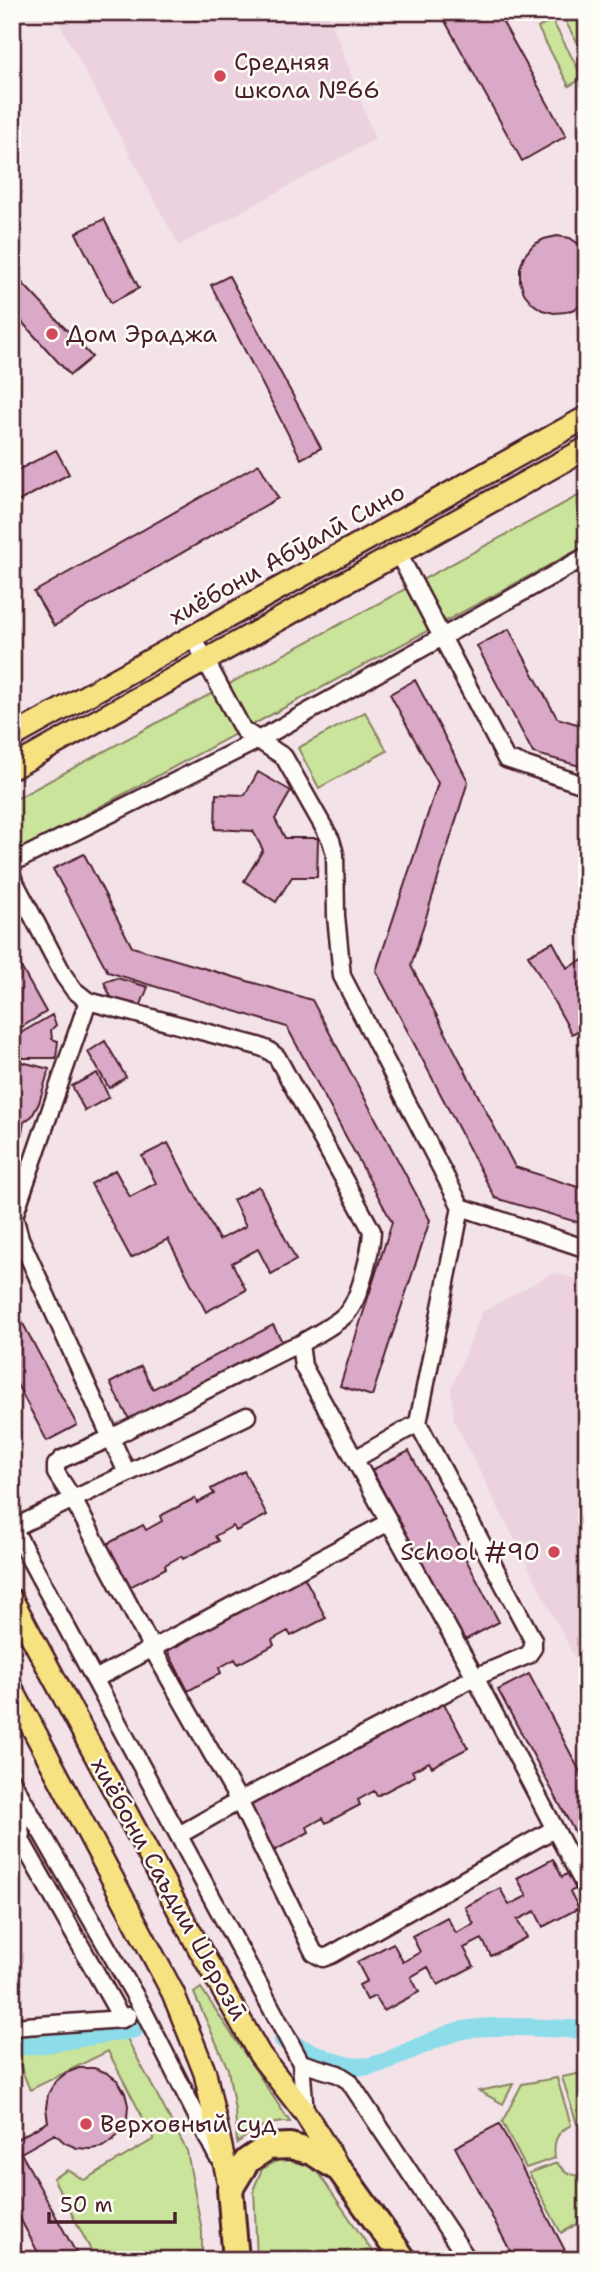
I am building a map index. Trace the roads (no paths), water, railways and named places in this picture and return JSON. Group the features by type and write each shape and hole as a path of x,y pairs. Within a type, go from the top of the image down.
{"highway":[{"name":"хиёбони Саъдии Шерозӣ","path":"236,2260 229,2183 247,2161 268,2147 290,2146 312,2151 340,2170 404,2260"}],"main road":[{"name":"хиёбони Абӯалӣ Сино","path":"12,737 587,417"},
{"path":"12,768 587,448"},
{"name":"хиёбони Саъдии Шерозӣ","path":"12,1600 260,2055 305,2113 340,2170"},
{"name":"хиёбони Саъдии Шерозӣ","path":"12,1689 173,1993 205,2073 229,2183"}],"street":[{"path":"398,553 506,759 587,786"},
{"path":"12,863 258,740 587,556"},
{"path":"179,1835 475,1677 528,1654 533,1648 533,1640 418,1423 461,1207 342,976 336,916 335,854 331,840 285,757 243,730 192,637"},
{"path":"12,877 64,975 74,990 89,1001 258,1046 277,1057 372,1231 372,1247 351,1308 344,1316 300,1345 286,1349 111,1438 62,1458 56,1465 56,1473 73,1499 152,1648 239,1801 314,1953 323,1958 554,1829"},
{"path":"89,1001 13,1216 20,1238 127,1474"},
{"path":"461,1207 587,1249"},
{"path":"300,1345 303,1366 475,1677 587,1890"},
{"path":"247,1416 13,1527 302,2063 305,2113"},
{"path":"355,1459 418,1423"},
{"path":"95,1679 388,1522"},
{"path":"12,1781 142,2008 229,2183"},
{"path":"24,1802 20,1829 22,1842 122,2019"},
{"path":"12,2027 122,2019 142,2008"},
{"path":"302,2063 338,2074 349,2081 468,2260"}],"waterway":[{"path":"337,2062 361,2067 373,2065 450,2034 477,2028 587,2030"},
{"path":"12,2047 135,2029"},
{"path":"283,2040 330,2060"}],"place":[{"name":"Средняя школа №66","path":"220,76"},
{"name":"Дом Эраджа","path":"52,334"},
{"name":"School #90","path":"554,1552"},
{"name":"Верховный суд","path":"86,2124"}]}
